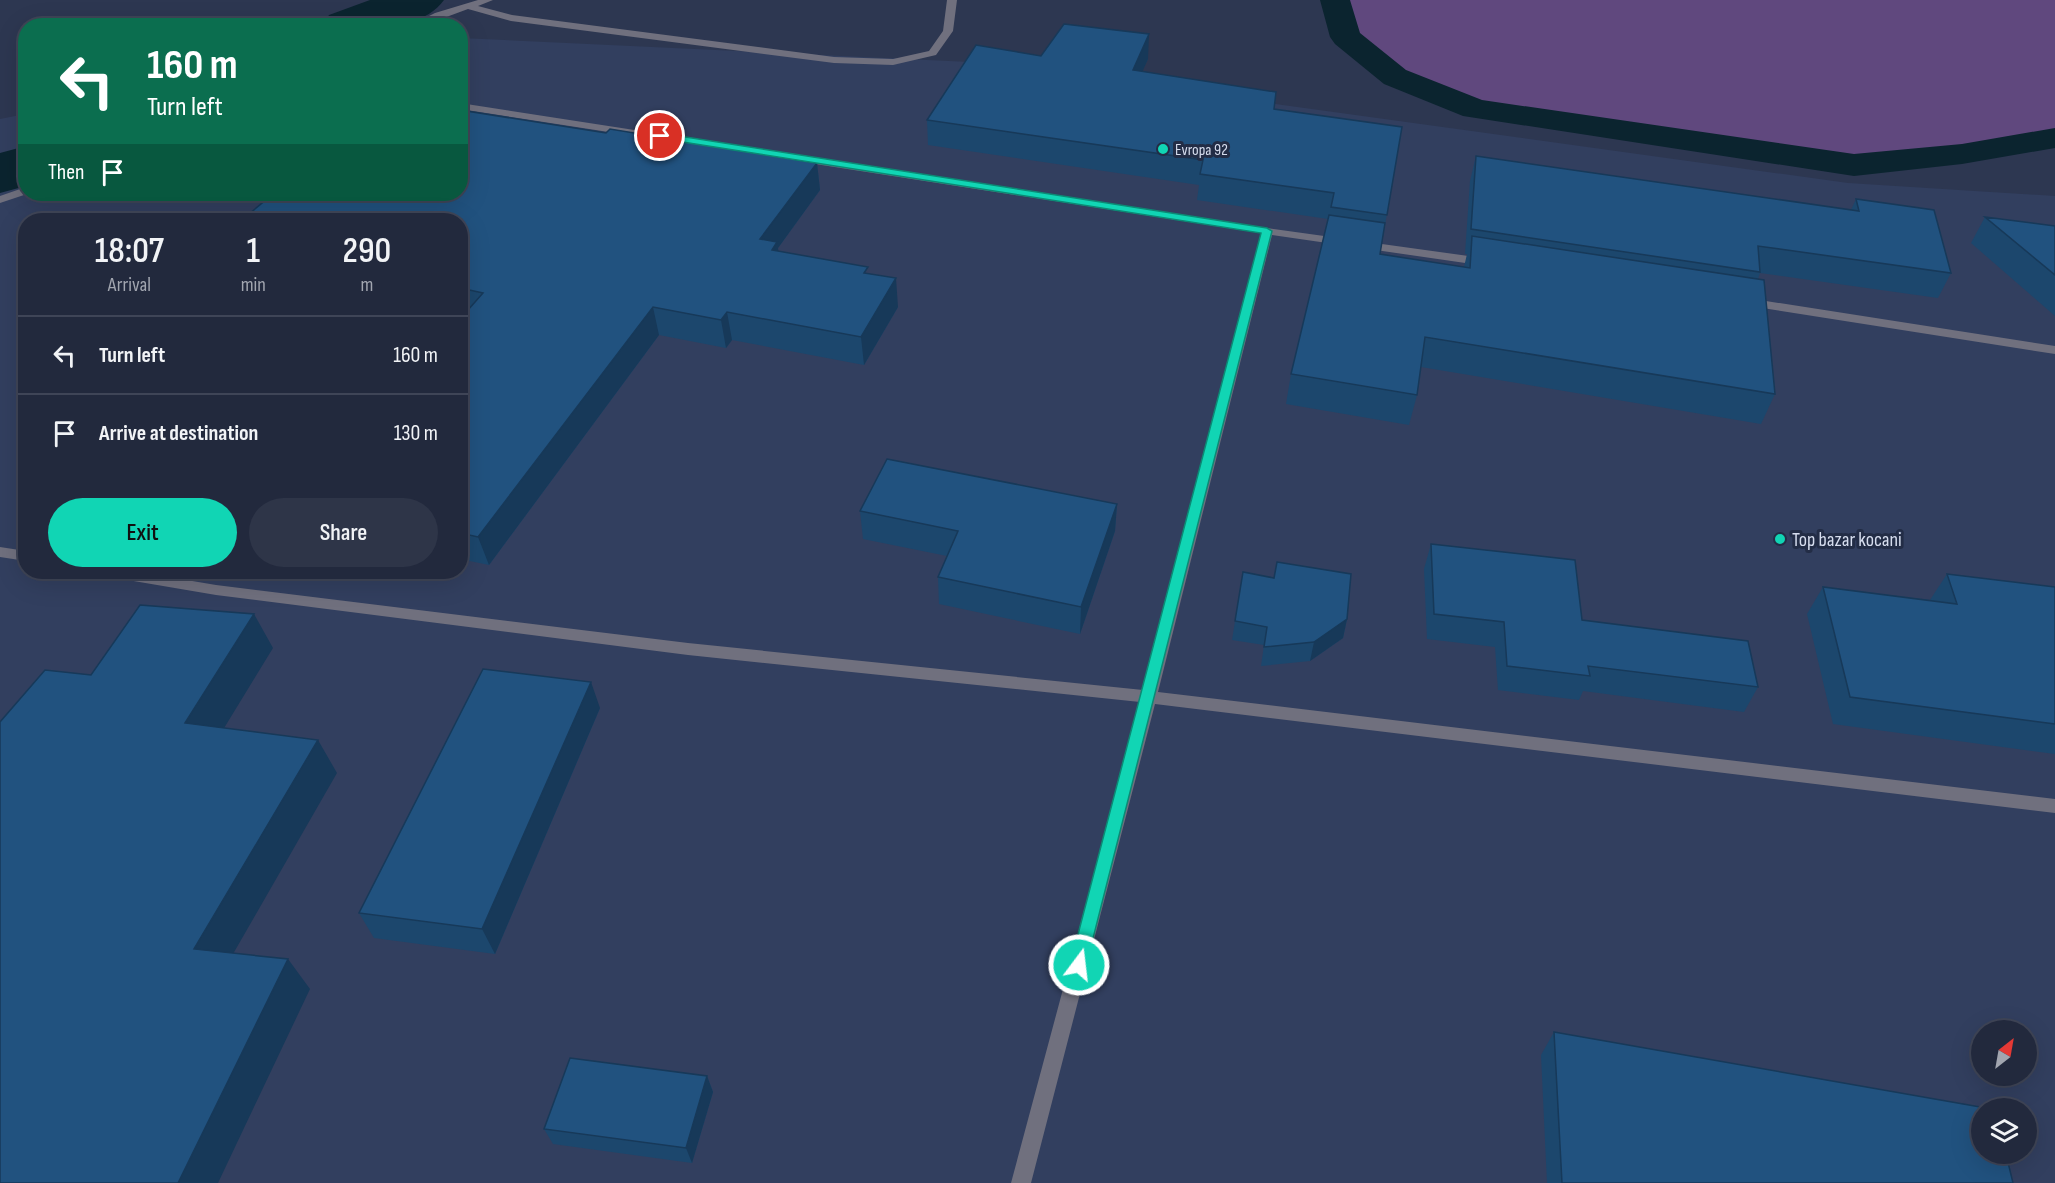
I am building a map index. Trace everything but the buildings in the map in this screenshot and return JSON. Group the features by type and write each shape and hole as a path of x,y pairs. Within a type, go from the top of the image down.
{"street":[{"path":"435,18 488,0"},
{"path":"468,6 512,18 729,48 834,60 893,62 932,53 948,31 952,0"},
{"path":"468,107 1267,231 1503,264"},
{"path":"0,200 18,193"},
{"path":"1021,1183 1149,698 1267,231"},
{"path":"1738,300 2055,350"},
{"path":"0,552 18,555"},
{"path":"151,579 216,590 664,646 1149,698 2055,806"}],"shaded area":[{"path":"1335,0 2055,0 2055,138 1962,154 1854,165 1475,109 1395,77 1346,37"},
{"path":"468,38 970,62 1848,183 2055,196 2055,1183 0,1183 0,119 18,115 18,201 468,201"}],"waterway":[{"path":"370,18 418,0"},
{"path":"1335,0 1346,37 1395,77 1475,109 1854,165 1962,154 2055,138"},
{"path":"0,175 18,167"}],"place":[{"name":"Evropa 92","path":"1163,149"},
{"name":"Top bazar kocani","path":"1780,539"}],"route":[{"path":"660,136 1267,231 1079,965"}]}
